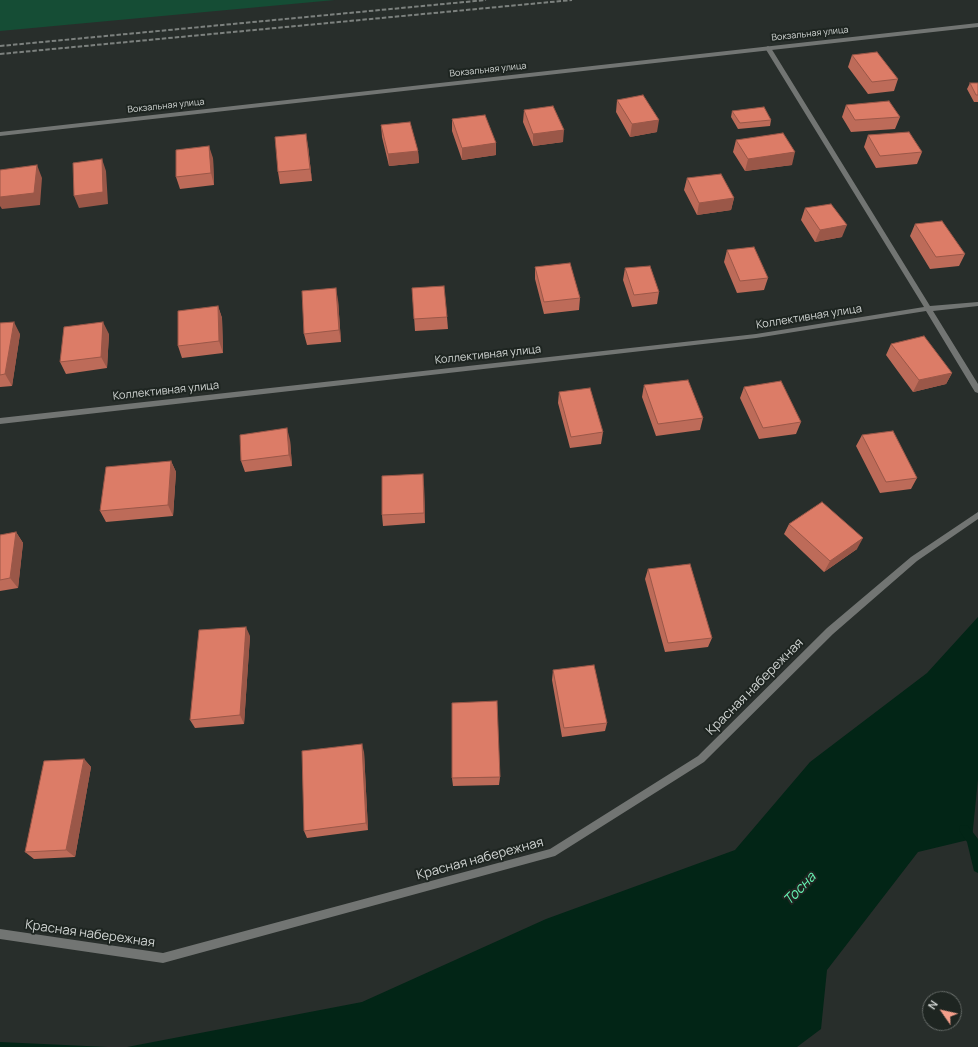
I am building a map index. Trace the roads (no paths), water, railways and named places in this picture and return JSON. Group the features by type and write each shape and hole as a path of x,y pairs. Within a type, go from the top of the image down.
{"street":[{"name":"Вокзальная улица","path":"0,134 978,25"},
{"path":"768,48 978,390"},
{"name":"Коллективная улица","path":"0,421 756,336 927,309 978,304"},
{"name":"Красная набережная","path":"0,934 163,958 552,853 701,759 830,631 914,559 978,515"}],"water":[{"name":"Тосна","path":"978,617 978,779 972,839 918,852 827,970 821,1029 797,1047 127,1047 362,1002 546,919 735,850 810,762 927,673"},
{"path":"0,1042 108,1047 0,1047"}],"waterway":[{"path":"964,830 972,839 978,867"}],"railway":[{"path":"0,46 486,0"},
{"path":"0,54 572,0"}]}
